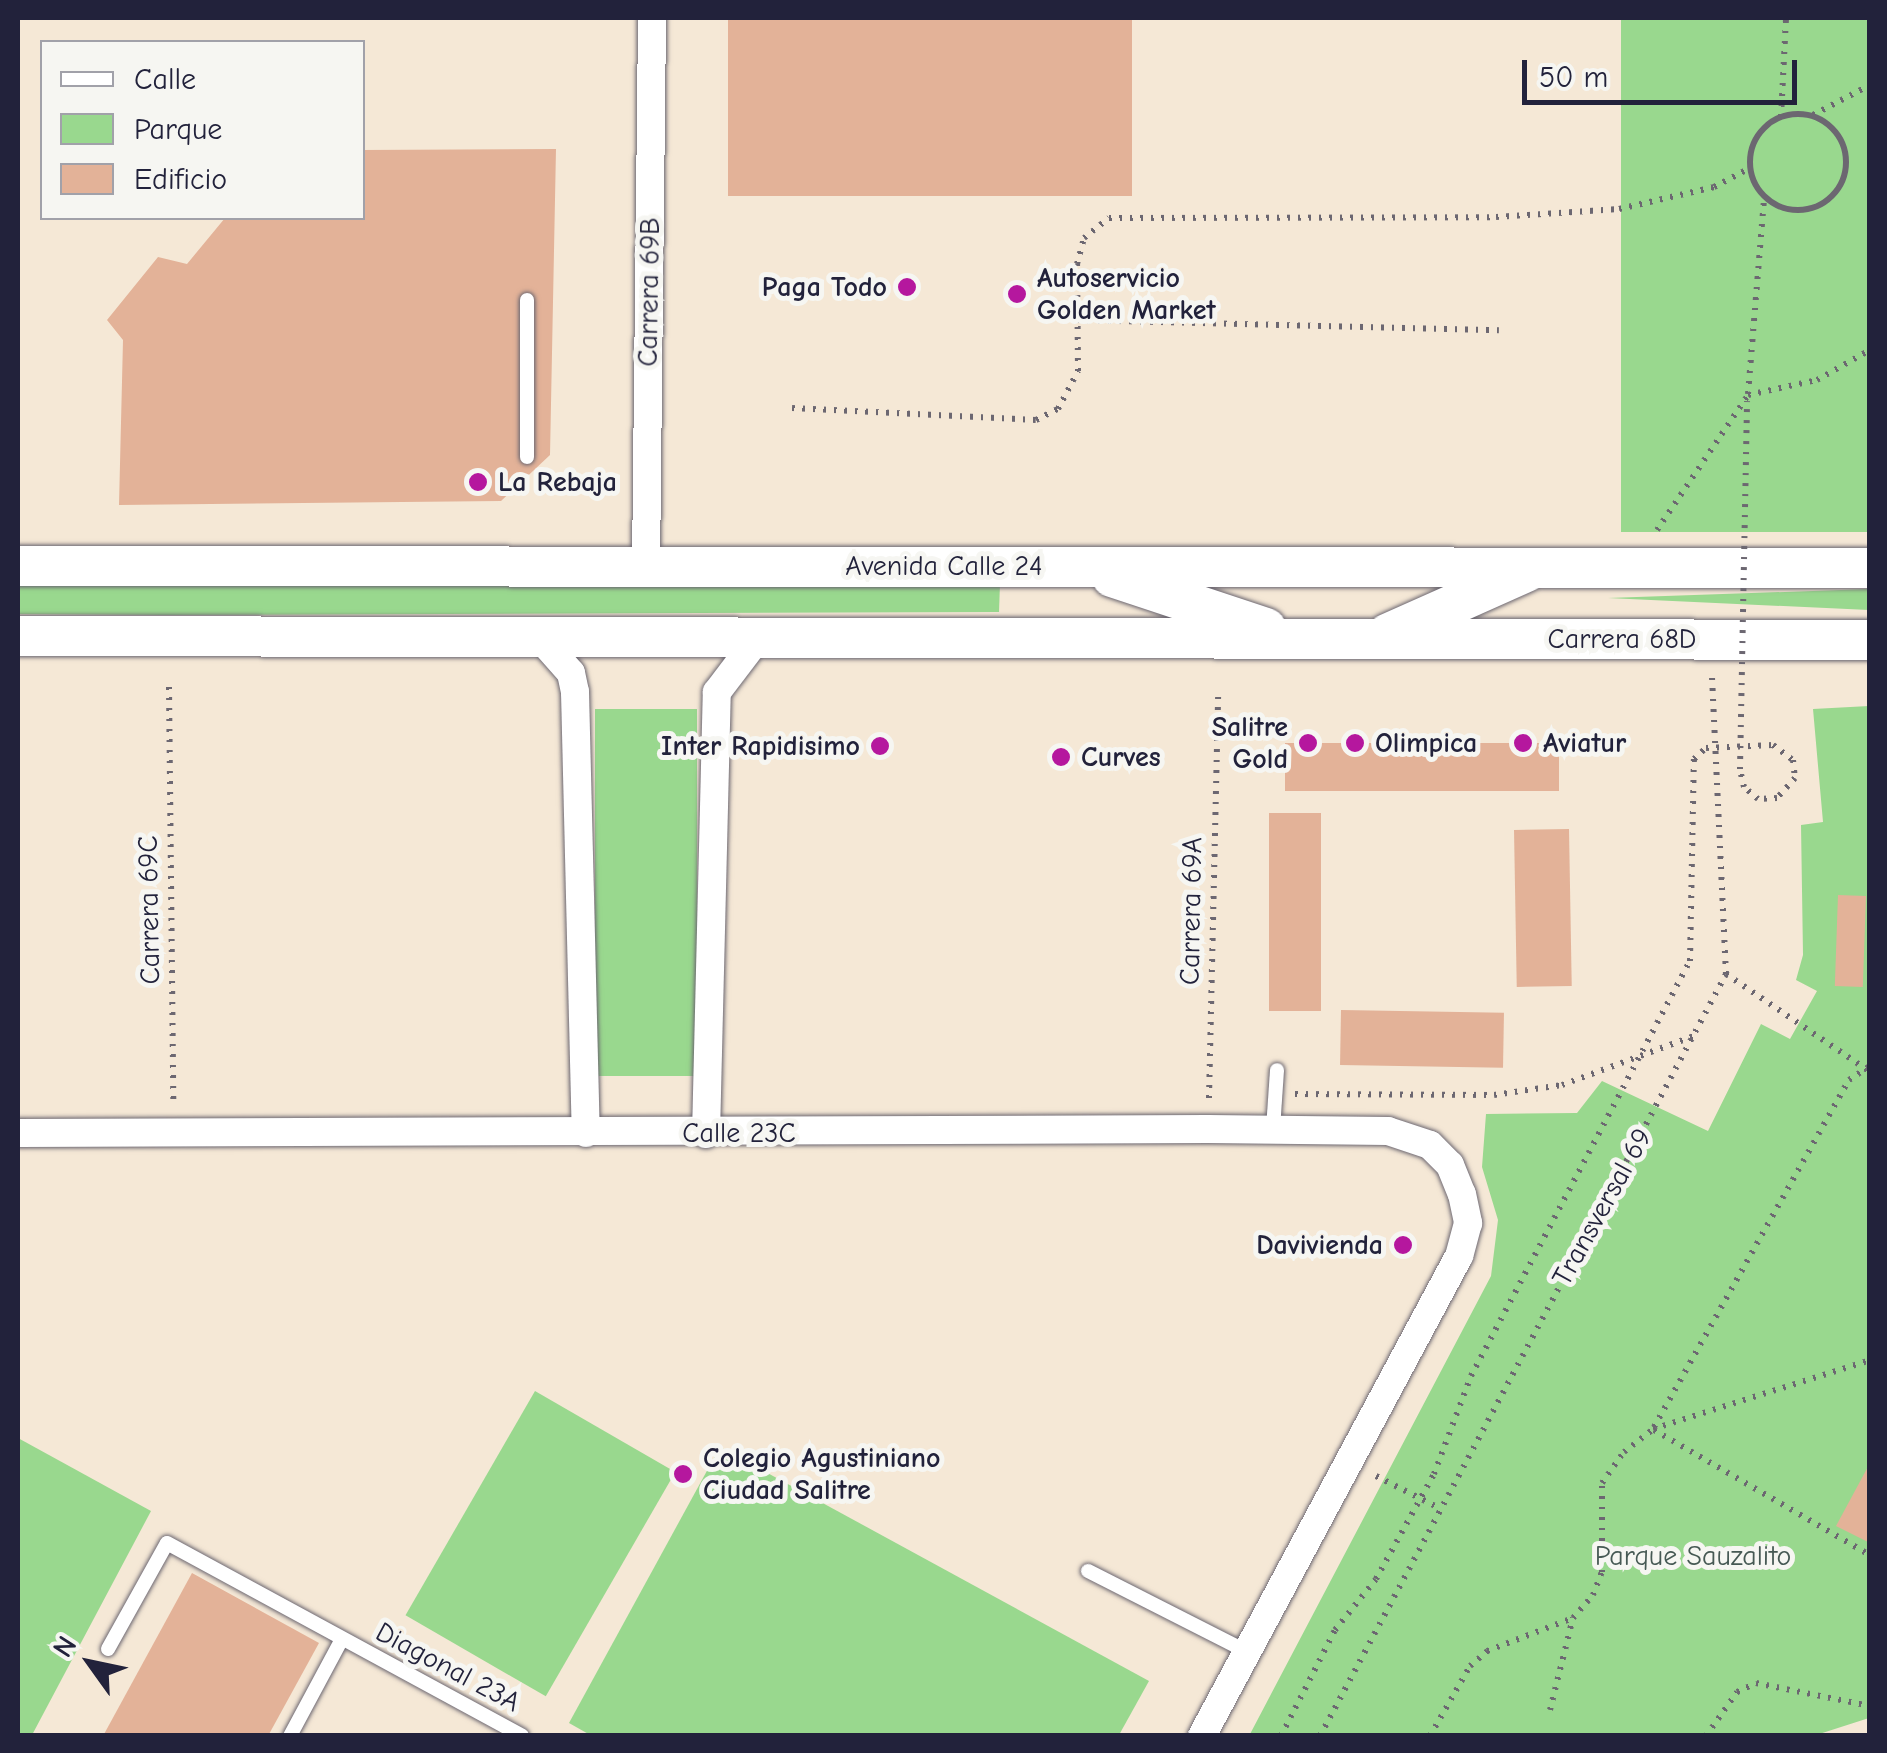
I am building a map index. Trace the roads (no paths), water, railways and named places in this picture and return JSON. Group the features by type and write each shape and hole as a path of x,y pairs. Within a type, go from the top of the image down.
{"main road":[{"name":"Avenida Calle 24","path":"18,566 1870,568"},
{"path":"1080,566 1298,639"},
{"path":"18,636 1375,640 1538,566"},
{"name":"Carrera 68D","path":"1375,640 1870,640"}],"street":[{"name":"Carrera 69B","path":"646,566 652,18"},
{"path":"539,637 571,673 575,692 586,1133"},
{"path":"706,1134 717,692 758,638"},
{"name":"Calle 23C","path":"18,1133 706,1134 1208,1129 1388,1131 1430,1145 1450,1165 1468,1223 1458,1256 1246,1650"},
{"path":"1202,1736 1246,1650"}],"lane":[{"path":"527,300 527,457"},
{"path":"1273,1130 1277,1070"},
{"path":"108,1649 167,1543 342,1638"},
{"path":"1088,1571 1246,1650"},
{"name":"Diagonal 23A","path":"290,1736 342,1638 522,1736"}],"place":[{"name":"Paga Todo","path":"907,287"},
{"name":"Autoservicio Golden Market","path":"1017,294"},
{"name":"La Rebaja","path":"478,482"},
{"name":"Salitre Gold","path":"1308,743"},
{"name":"Olimpica","path":"1355,743"},
{"name":"Aviatur","path":"1523,743"},
{"name":"Inter Rapidisimo","path":"880,746"},
{"name":"Curves","path":"1061,757"},
{"name":"Davivienda","path":"1403,1245"},
{"name":"Colegio Agustiniano Ciudad Salitre","path":"683,1474"}],"park label":[{"name":"Parque Sauzalito","path":"1693,1556"}]}
